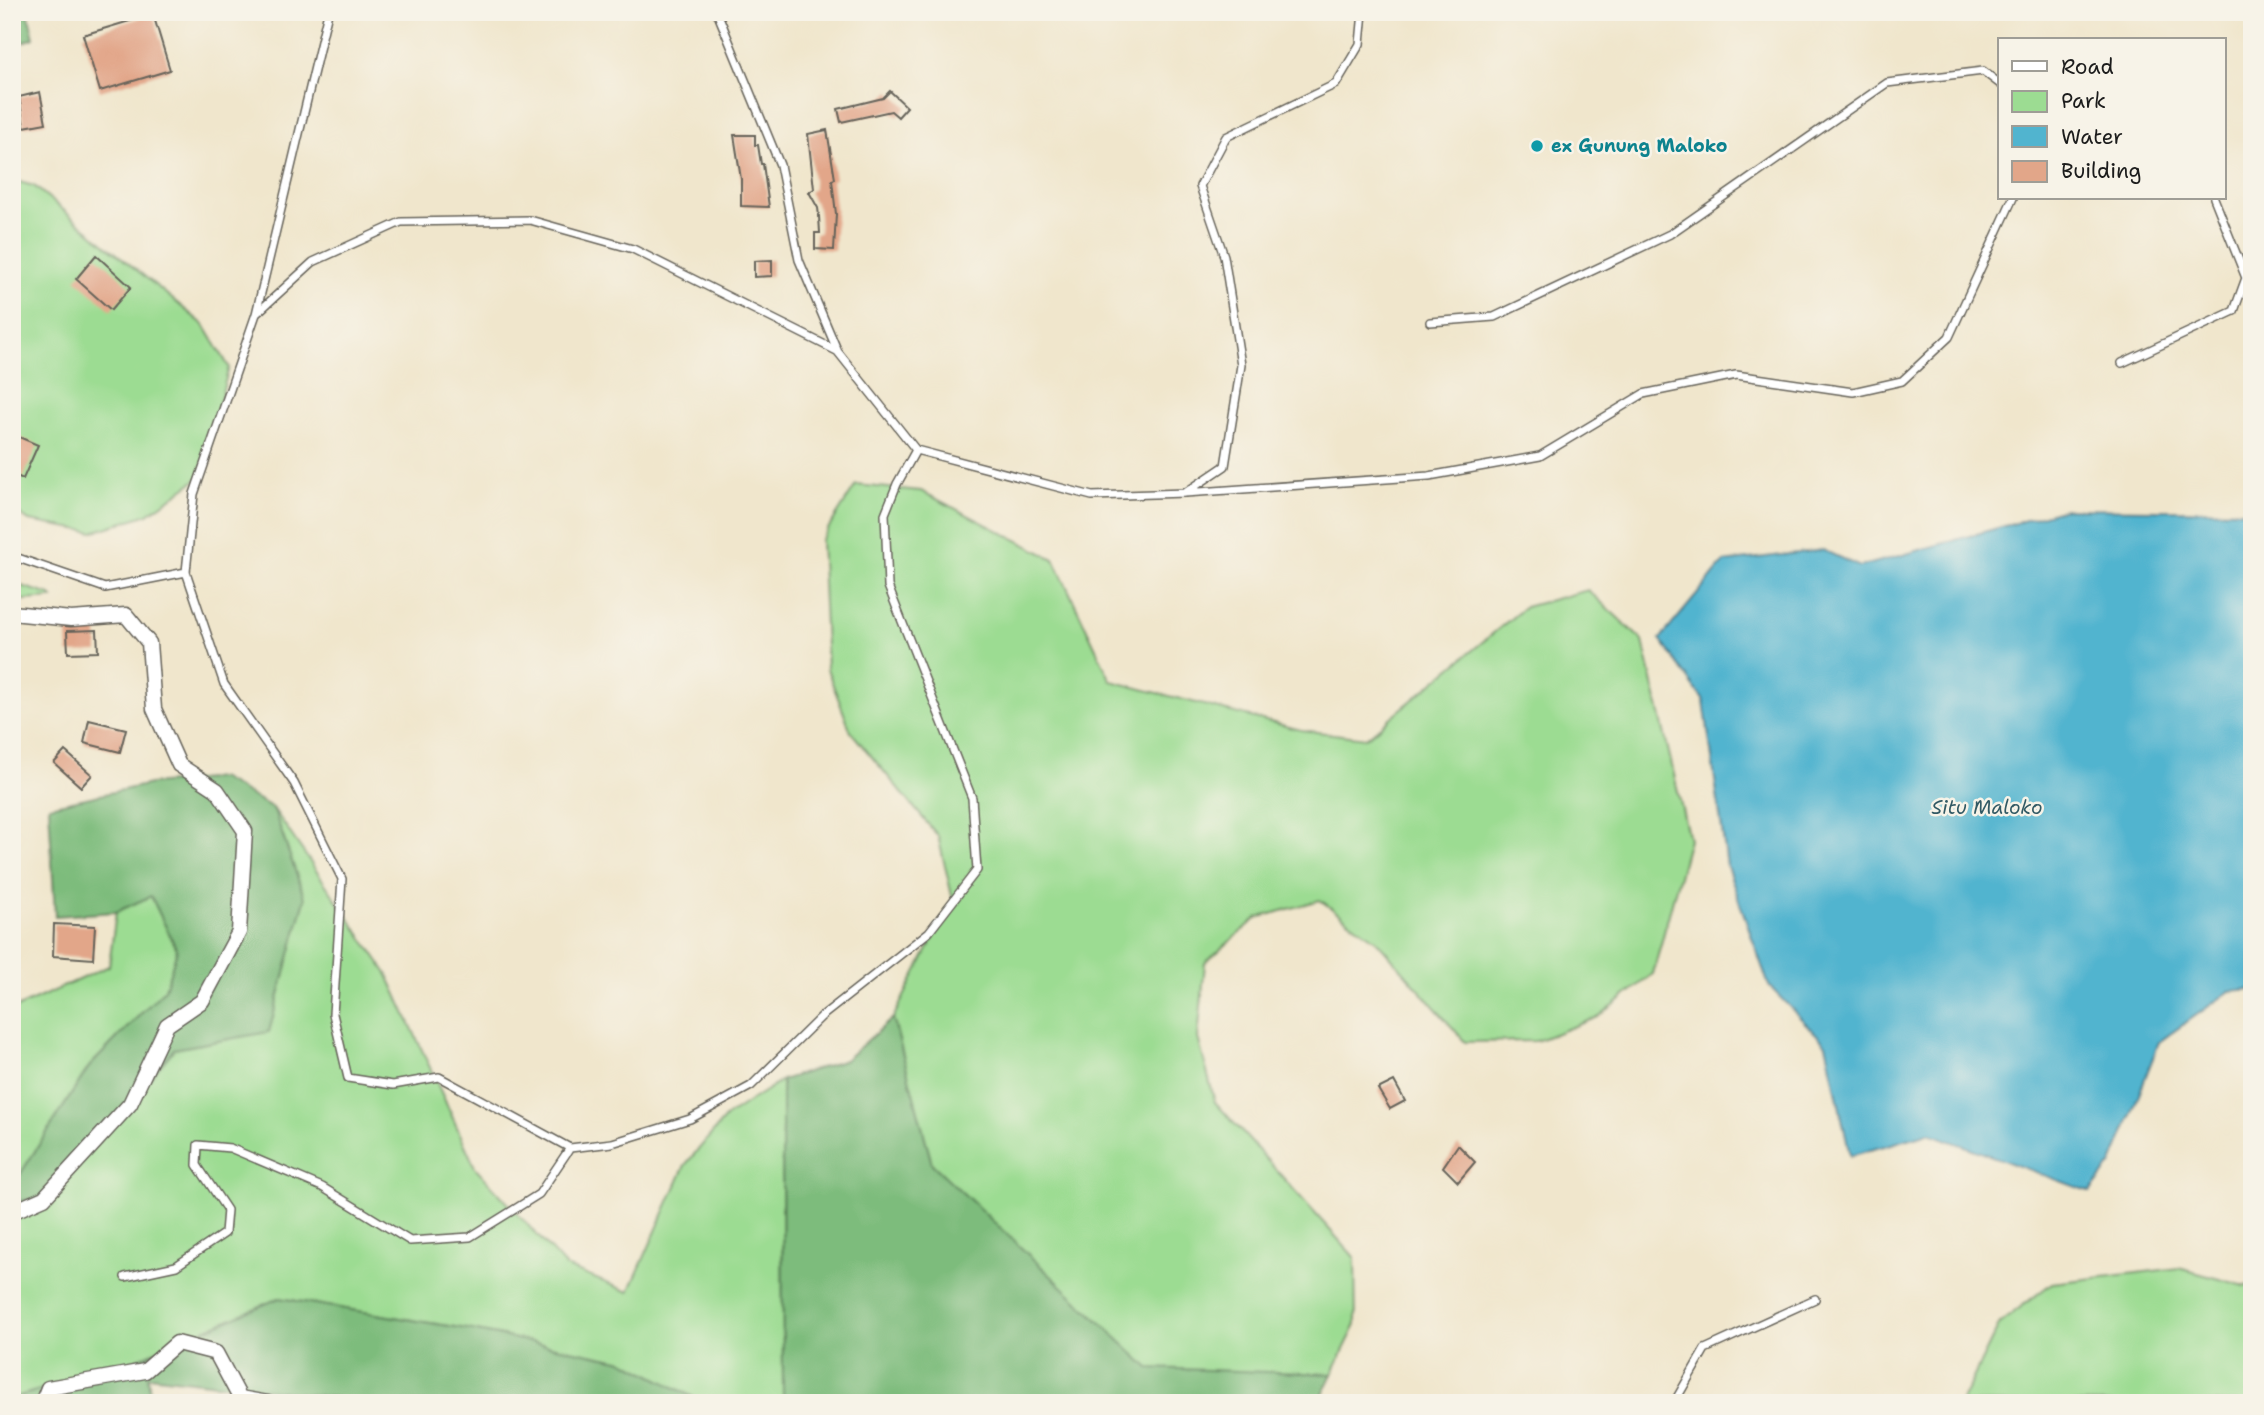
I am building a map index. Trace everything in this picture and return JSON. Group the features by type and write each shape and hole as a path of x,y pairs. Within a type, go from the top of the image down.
{"street":[{"path":"12,613 71,619 126,615 149,643 154,709 179,765 217,790 245,831 239,932 202,1001 167,1025 130,1104 44,1198 12,1212"},
{"path":"42,1403 48,1388 145,1371 177,1343 216,1353 240,1398 268,1403"}],"lane":[{"path":"328,12 256,314 194,494 186,572 223,684 294,783 342,879 333,1014 348,1078 393,1085 439,1077 570,1148 612,1143 690,1119 751,1086 822,1016 929,932 977,870 972,798 888,586 885,514 897,484 916,450"},
{"path":"717,12 780,164 799,260 838,352 916,450 1092,496 1185,493 1429,476 1540,456 1643,394 1736,375 1853,392 1902,381 1949,337 2012,200"},
{"path":"1185,493 1225,466 1241,365 1224,257 1200,186 1226,137 1336,84 1360,44 1363,12"},
{"path":"1430,322 1494,317 1670,234 1887,83 1983,71 1998,82"},
{"path":"2122,363 2234,311 2249,280 2215,200"},
{"path":"256,314 313,262 401,222 530,220 633,248 838,352"},
{"path":"12,555 105,588 186,572"},
{"path":"125,1277 176,1266 225,1233 228,1210 197,1166 198,1145 230,1148 323,1186 410,1241 470,1237 540,1194 570,1148"},
{"path":"1674,1403 1705,1349 1815,1299"}],"green space":[{"path":"12,12 28,12 34,38 12,46"},
{"path":"12,180 34,186 204,325 229,367 200,477 148,514 93,532 29,521 12,509"},
{"path":"856,485 921,491 1054,559 1111,681 1301,730 1366,738 1525,607 1588,590 1643,641 1689,839 1653,974 1598,1017 1536,1041 1465,1042 1377,941 1320,900 1257,918 1205,963 1198,1038 1215,1102 1355,1258 1356,1325 1332,1374 1149,1369 932,1164 893,1018 953,900 938,836 851,732 827,669 821,540"},
{"path":"12,583 51,595 53,598 12,601"},
{"path":"220,778 273,808 305,899 269,1032 174,1049 52,1196 12,1202 12,1187 89,1067 165,989 177,950 151,896 116,912 55,916 49,806 150,784"},
{"path":"273,808 388,975 475,1167 566,1267 629,1292 685,1165 726,1117 782,1080 783,1403 704,1403 624,1361 467,1329 279,1298 117,1368 12,1398 12,1202 52,1195 174,1049 269,1031 305,899"},
{"path":"151,896 177,950 165,989 89,1067 12,1187 12,1010 109,966 116,912"},
{"path":"893,1018 932,1164 1149,1368 1332,1374 1319,1403 783,1403 782,1080 845,1060"},
{"path":"2179,1268 2245,1286 2252,1285 2252,1403 1961,1403 2000,1323 2052,1283"},
{"path":"279,1298 467,1329 624,1361 704,1403 382,1403 148,1376 151,1403 12,1403 12,1398 117,1368"}],"water":[{"name":"Situ Maloko","path":"2065,509 2252,511 2252,989 2230,991 2159,1042 2112,1164 2090,1192 1929,1133 1850,1156 1826,1044 1769,986 1727,866 1704,701 1660,639 1724,562 1823,550 1860,567"}],"building":[{"path":"153,14 170,70 100,91 83,35"},
{"path":"890,91 907,107 898,117 891,111 841,122 838,109 883,98"},
{"path":"40,92 46,123 24,127 19,97"},
{"path":"827,130 835,179 832,180 836,214 834,250 815,249 815,233 820,233 819,216 818,208 809,192 814,189 808,134"},
{"path":"734,135 755,135 755,145 758,145 763,164 769,207 741,206 741,179"},
{"path":"96,255 131,287 111,310 76,279"},
{"path":"772,260 772,276 754,277 754,261"},
{"path":"12,434 38,445 23,479 12,474"},
{"path":"97,630 98,652 68,653 67,631"},
{"path":"89,720 126,729 120,752 84,743"},
{"path":"65,751 92,775 81,787 54,763"},
{"path":"54,924 95,926 93,959 53,956"},
{"path":"1394,1081 1405,1101 1390,1109 1378,1089"},
{"path":"1458,1145 1475,1162 1458,1182 1443,1167"}],"place":[{"name":"ex Gunung Maloko","path":"1537,146"}]}
